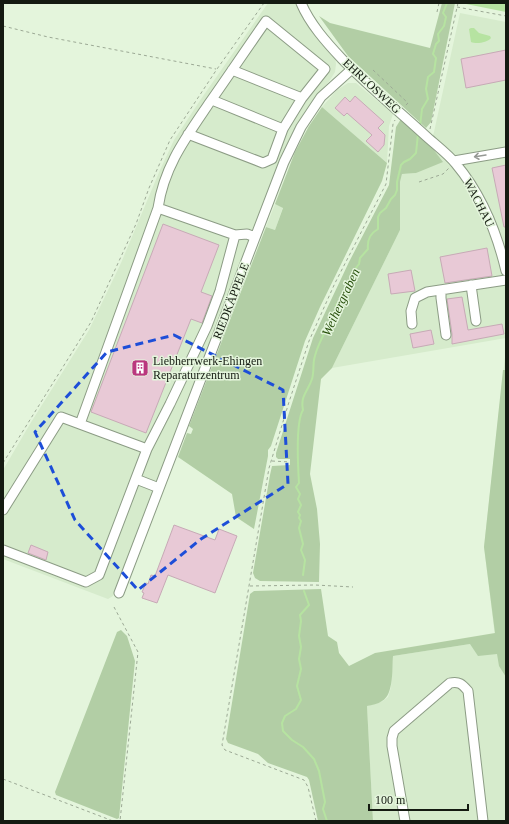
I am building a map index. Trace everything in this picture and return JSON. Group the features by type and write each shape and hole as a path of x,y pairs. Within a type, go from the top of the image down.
{"street":[{"name":"EHRLOSWEG","path":"301,3 304,11 325,41 352,69 455,162"},
{"path":"80,424 158,208 160,192 172,160 188,134 266,21 325,69 302,98 283,129 272,159 263,163 188,134"},
{"name":"RIEDKÄPPELE","path":"119,593 284,162 301,127 321,97 352,69"},
{"path":"232,70 302,98"},
{"path":"212,100 283,129"},
{"path":"455,162 506,152"},
{"name":"WACHAU","path":"455,162 469,180 486,214 494,232 506,271"},
{"path":"158,208 236,236 247,234 255,237"},
{"path":"3,550 86,582 99,576 147,449 207,326 220,291 236,236"},
{"path":"412,324 411,311 415,298 427,292 506,280"},
{"path":"471,286 476,321"},
{"path":"441,290 446,336"},
{"path":"3,510 61,417 147,449"},
{"path":"136,479 159,488"},
{"path":"405,821 392,746 394,731 450,683 456,682 462,684 468,691 483,821"}],"path":[{"path":"3,463 91,322 136,224 149,188 170,140 217,69 264,3"},
{"path":"437,12 440,3"},
{"path":"427,137 432,125 458,3"},
{"path":"457,7 506,16"},
{"path":"3,26 48,37 217,69"},
{"path":"316,821 308,787 304,780 225,750 222,744 271,461 299,368 309,341 335,283 386,184 393,124 408,103 373,70"},
{"path":"420,182 443,174 455,162"},
{"path":"271,461 290,462"},
{"path":"249,586 314,585 353,587"},
{"path":"114,607 138,652 120,821"},
{"path":"3,779 113,821"}],"highlighted area":[{"path":"174,335 283,390 288,484 201,539 138,590 75,520 35,432 107,352"}],"shaded area":[{"path":"268,3 296,3 310,28 335,57 335,72 305,111 286,146 113,596 108,599 3,559 3,470 89,330 121,263 174,140"},
{"path":"442,3 455,3 431,122 426,128 348,56 319,16 330,23 430,48"},
{"path":"465,3 506,3 506,12 466,4"},
{"path":"460,13 506,22 506,338 332,368 400,230 400,182 402,174 416,173 430,145"},
{"path":"474,28 479,33 490,36 491,38 481,43 471,42 469,29"},
{"path":"348,83 356,83 393,114 389,126 387,163 322,107 337,90"},
{"path":"322,107 387,163 382,181 320,307 305,341 271,446 268,450 254,529 236,517 232,494 178,457 187,433 191,434 193,429 189,426 266,227 275,230 283,208 275,204 295,152 309,126"},
{"path":"401,119 430,145 443,162 416,173 402,174 400,182 400,230 332,368 321,379 310,474 317,509 320,544 319,582 260,581 255,578 253,573 272,466 290,465 290,459 278,459 276,457 276,453 313,338 349,262 389,185 396,127"},
{"path":"275,204 283,207 275,230 266,227"},
{"path":"506,348 506,821 373,821 367,706 383,701 388,697 391,687 393,656 470,644 497,653 484,547"},
{"path":"503,370 506,370 506,677 499,666 497,654 478,656 470,644 393,656 392,681 389,693 386,698 380,702 367,706 373,821 318,821 309,780 307,777 268,763 258,754 228,743 226,739 250,594 254,591 321,589 328,636 337,642 339,653 349,666 375,653 495,633 484,547"},
{"path":"121,630 127,636 135,661 119,818 117,819 56,795 55,792 117,632"}],"building":[{"path":"506,50 506,80 466,88 461,59"},
{"path":"355,96 384,122 378,128 385,135 384,145 378,152 366,141 372,135 347,113 344,116 335,108 345,97 350,102"},
{"path":"506,165 506,227 504,227 492,168"},
{"name":"Liebherrwerk-Ehingen Reparaturzentrum","path":"163,224 219,245 201,292 212,296 202,323 191,319 146,433 91,412"},
{"path":"487,248 492,276 445,283 440,257"},
{"path":"411,270 415,291 391,294 388,274"},
{"path":"462,297 468,330 502,324 504,334 452,344 447,299"},
{"path":"431,330 434,344 413,348 410,334"},
{"path":"174,525 215,540 219,529 237,536 215,593 168,575 157,603 142,598 144,593 142,592 146,583 148,584 151,575 155,576"},
{"path":"31,545 48,552 46,560 28,553"}],"waterway":[{"name":"Weihergraben","path":"420,126 422,109 428,99 426,89 428,77 434,72 436,58 433,54 436,44 439,41 438,34 444,26 446,17 443,13 447,3"},
{"name":"Weihergraben","path":"303,575 305,560 301,550 303,544 299,528 301,521 298,512 301,505 298,499 300,494 296,487 299,483 298,434 300,416 303,410 303,397 312,379 314,360 319,344 334,319 333,315 338,310 336,305 347,293 352,273 359,264 360,258 368,249 370,237 378,229 378,217 380,213 386,208 395,195 401,165 416,153 418,134"},
{"name":"Weihergraben","path":"304,591 309,605 300,615 301,621 299,636 301,647 299,659 301,669 297,686 301,700 296,709 285,716 282,723 283,731 292,740 303,747 314,759 319,771 325,802 323,809 327,821"}],"place":[{"name":"Liebherrwerk-Ehingen Reparaturzentrum","path":"140,368"}]}
